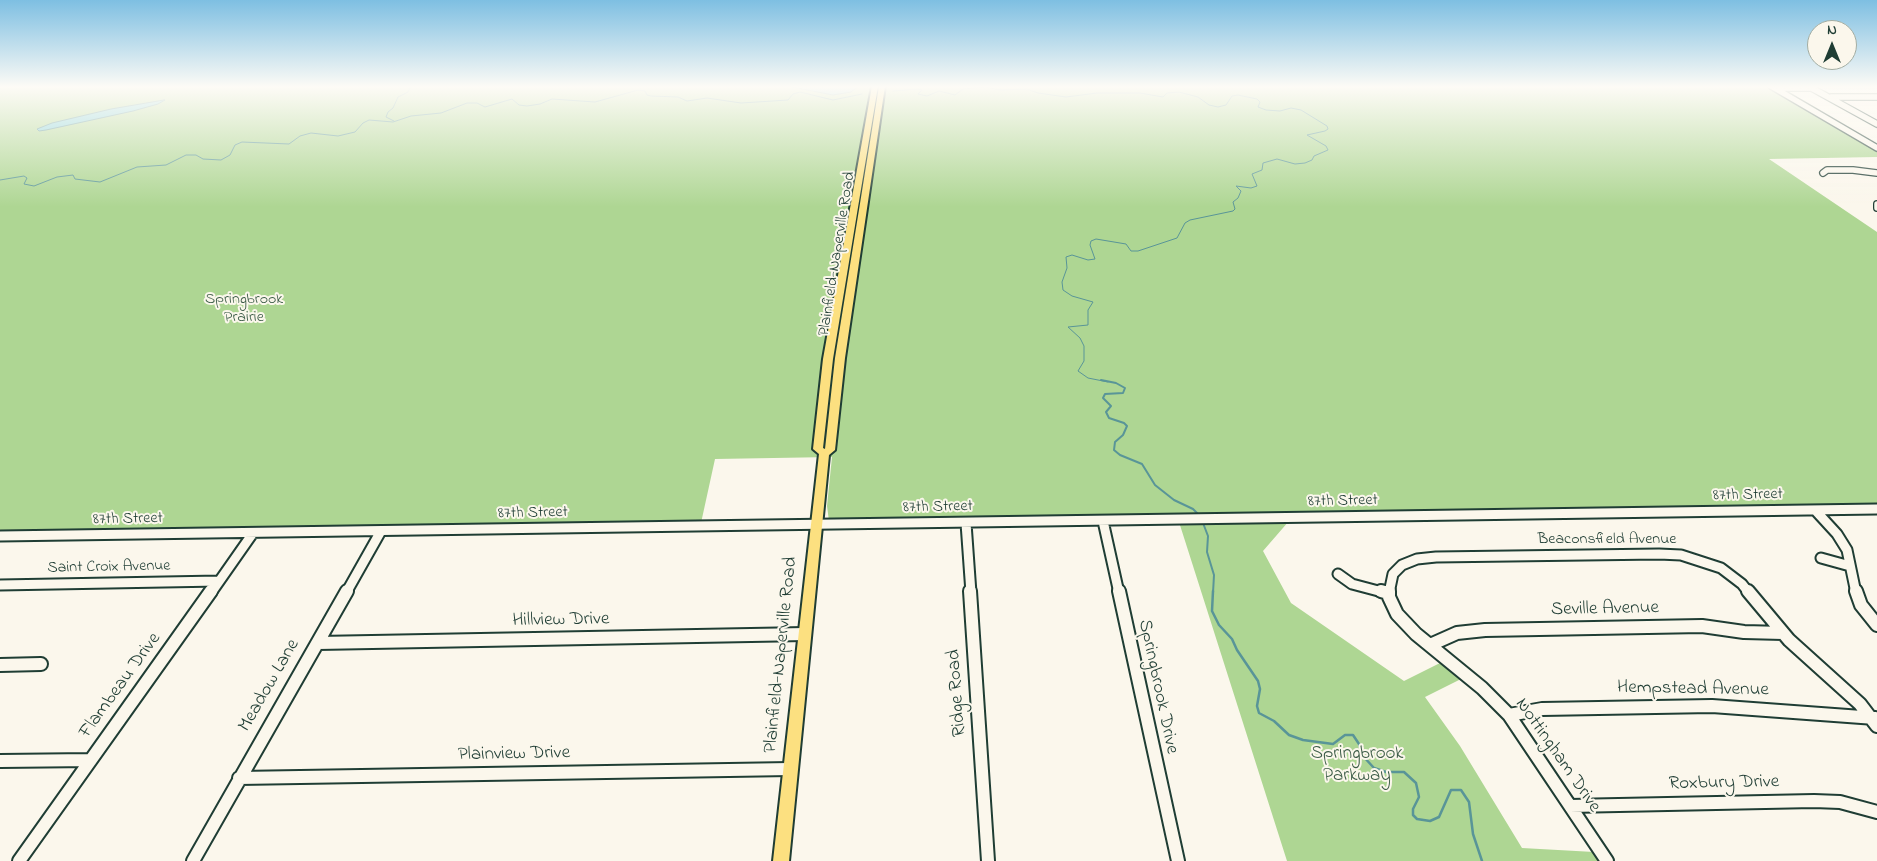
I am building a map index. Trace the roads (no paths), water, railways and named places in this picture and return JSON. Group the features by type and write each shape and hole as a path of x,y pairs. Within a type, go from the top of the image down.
{"main road":[{"name":"Plainfield-Naperville Road","path":"824,453 818,449 828,359 868,126"},
{"name":"Plainfield-Naperville Road","path":"824,453 830,450 841,349 876,126"},
{"name":"Plainfield-Naperville Road","path":"781,861 824,453"}],"street":[{"path":"1840,126 1877,148"},
{"path":"1823,173 1827,170 1853,170 1877,173"},
{"name":"87th Street","path":"0,536 1877,509"},
{"path":"1815,510 1837,534 1847,550 1853,585 1861,605 1877,625"},
{"name":"Springbrook Drive","path":"1103,521 1178,861"},
{"name":"Ridge Road","path":"966,523 988,861"},
{"name":"Meadow Lane","path":"193,861 381,531"},
{"name":"Flambeau Drive","path":"19,861 253,533"},
{"name":"Beaconsfield Avenue","path":"1388,593 1391,580 1397,570 1410,562 1427,558 1676,555 1713,564 1731,575 1752,594 1782,633 1875,720"},
{"path":"1820,558 1850,566"},
{"path":"1338,574 1346,582 1388,593"},
{"name":"Saint Croix Avenue","path":"0,585 219,581"},
{"name":"Nottingham Drive","path":"1388,593 1397,614 1409,627 1482,688 1509,715 1607,861"},
{"name":"Seville Avenue","path":"1430,645 1457,633 1485,630 1702,626 1744,632 1782,633"},
{"name":"Hillview Drive","path":"318,642 804,634"},
{"path":"0,665 41,664"},
{"name":"Hempstead Avenue","path":"1509,715 1542,709 1712,706 1875,720"},
{"path":"0,761 91,760"},
{"name":"Plainview Drive","path":"239,778 790,769"},
{"name":"Roxbury Drive","path":"1570,806 1814,801 1840,802 1877,812"}],"water":[{"path":"44,126 63,126 39,131 37,129"}],"waterway":[{"path":"0,180 24,176 27,178 24,184 34,186 57,177 73,175 75,179 100,182 137,167 166,165 186,155 196,155 203,159 221,160 230,155 235,145 242,142 289,144 300,136 311,133 338,136 355,132 360,126"},
{"path":"1108,382 1088,378 1078,371 1084,361 1084,346 1080,338 1068,327 1088,325 1088,310 1093,302 1072,296 1063,290 1062,282 1067,268 1066,257 1072,255 1088,260 1095,259 1090,245 1091,241 1096,239 1126,244 1131,251 1138,251 1177,238 1185,223 1190,220 1233,211 1235,209 1233,202 1238,198 1241,191 1236,186 1251,188 1257,186 1252,174 1262,170 1263,163 1277,159 1295,164 1305,163 1312,160 1314,156 1328,150 1326,146 1307,135 1325,131 1328,129 1327,126"},
{"path":"1101,380 1116,383 1125,388 1123,393 1105,394 1103,398 1111,406 1106,412 1109,418 1124,423 1127,426 1123,435 1115,442 1114,450 1120,455 1142,464 1155,485 1174,500 1193,509 1198,514"},
{"path":"1203,523 1208,536 1207,552 1214,575 1213,593"},
{"path":"1213,591 1212,611 1219,625 1232,639 1237,650 1258,681 1260,689 1257,706 1259,713 1274,721 1289,735 1303,740 1333,744 1345,735 1353,735 1359,744 1363,756 1374,768 1386,772 1404,772 1416,783 1419,797 1413,809 1413,815 1417,819 1430,821 1439,817 1451,790 1461,790 1469,802 1473,834 1482,861"}],"park label":[{"name":"Springbrook Prairie","path":"244,309"},
{"name":"Springbrook Parkway","path":"1357,766"}]}
